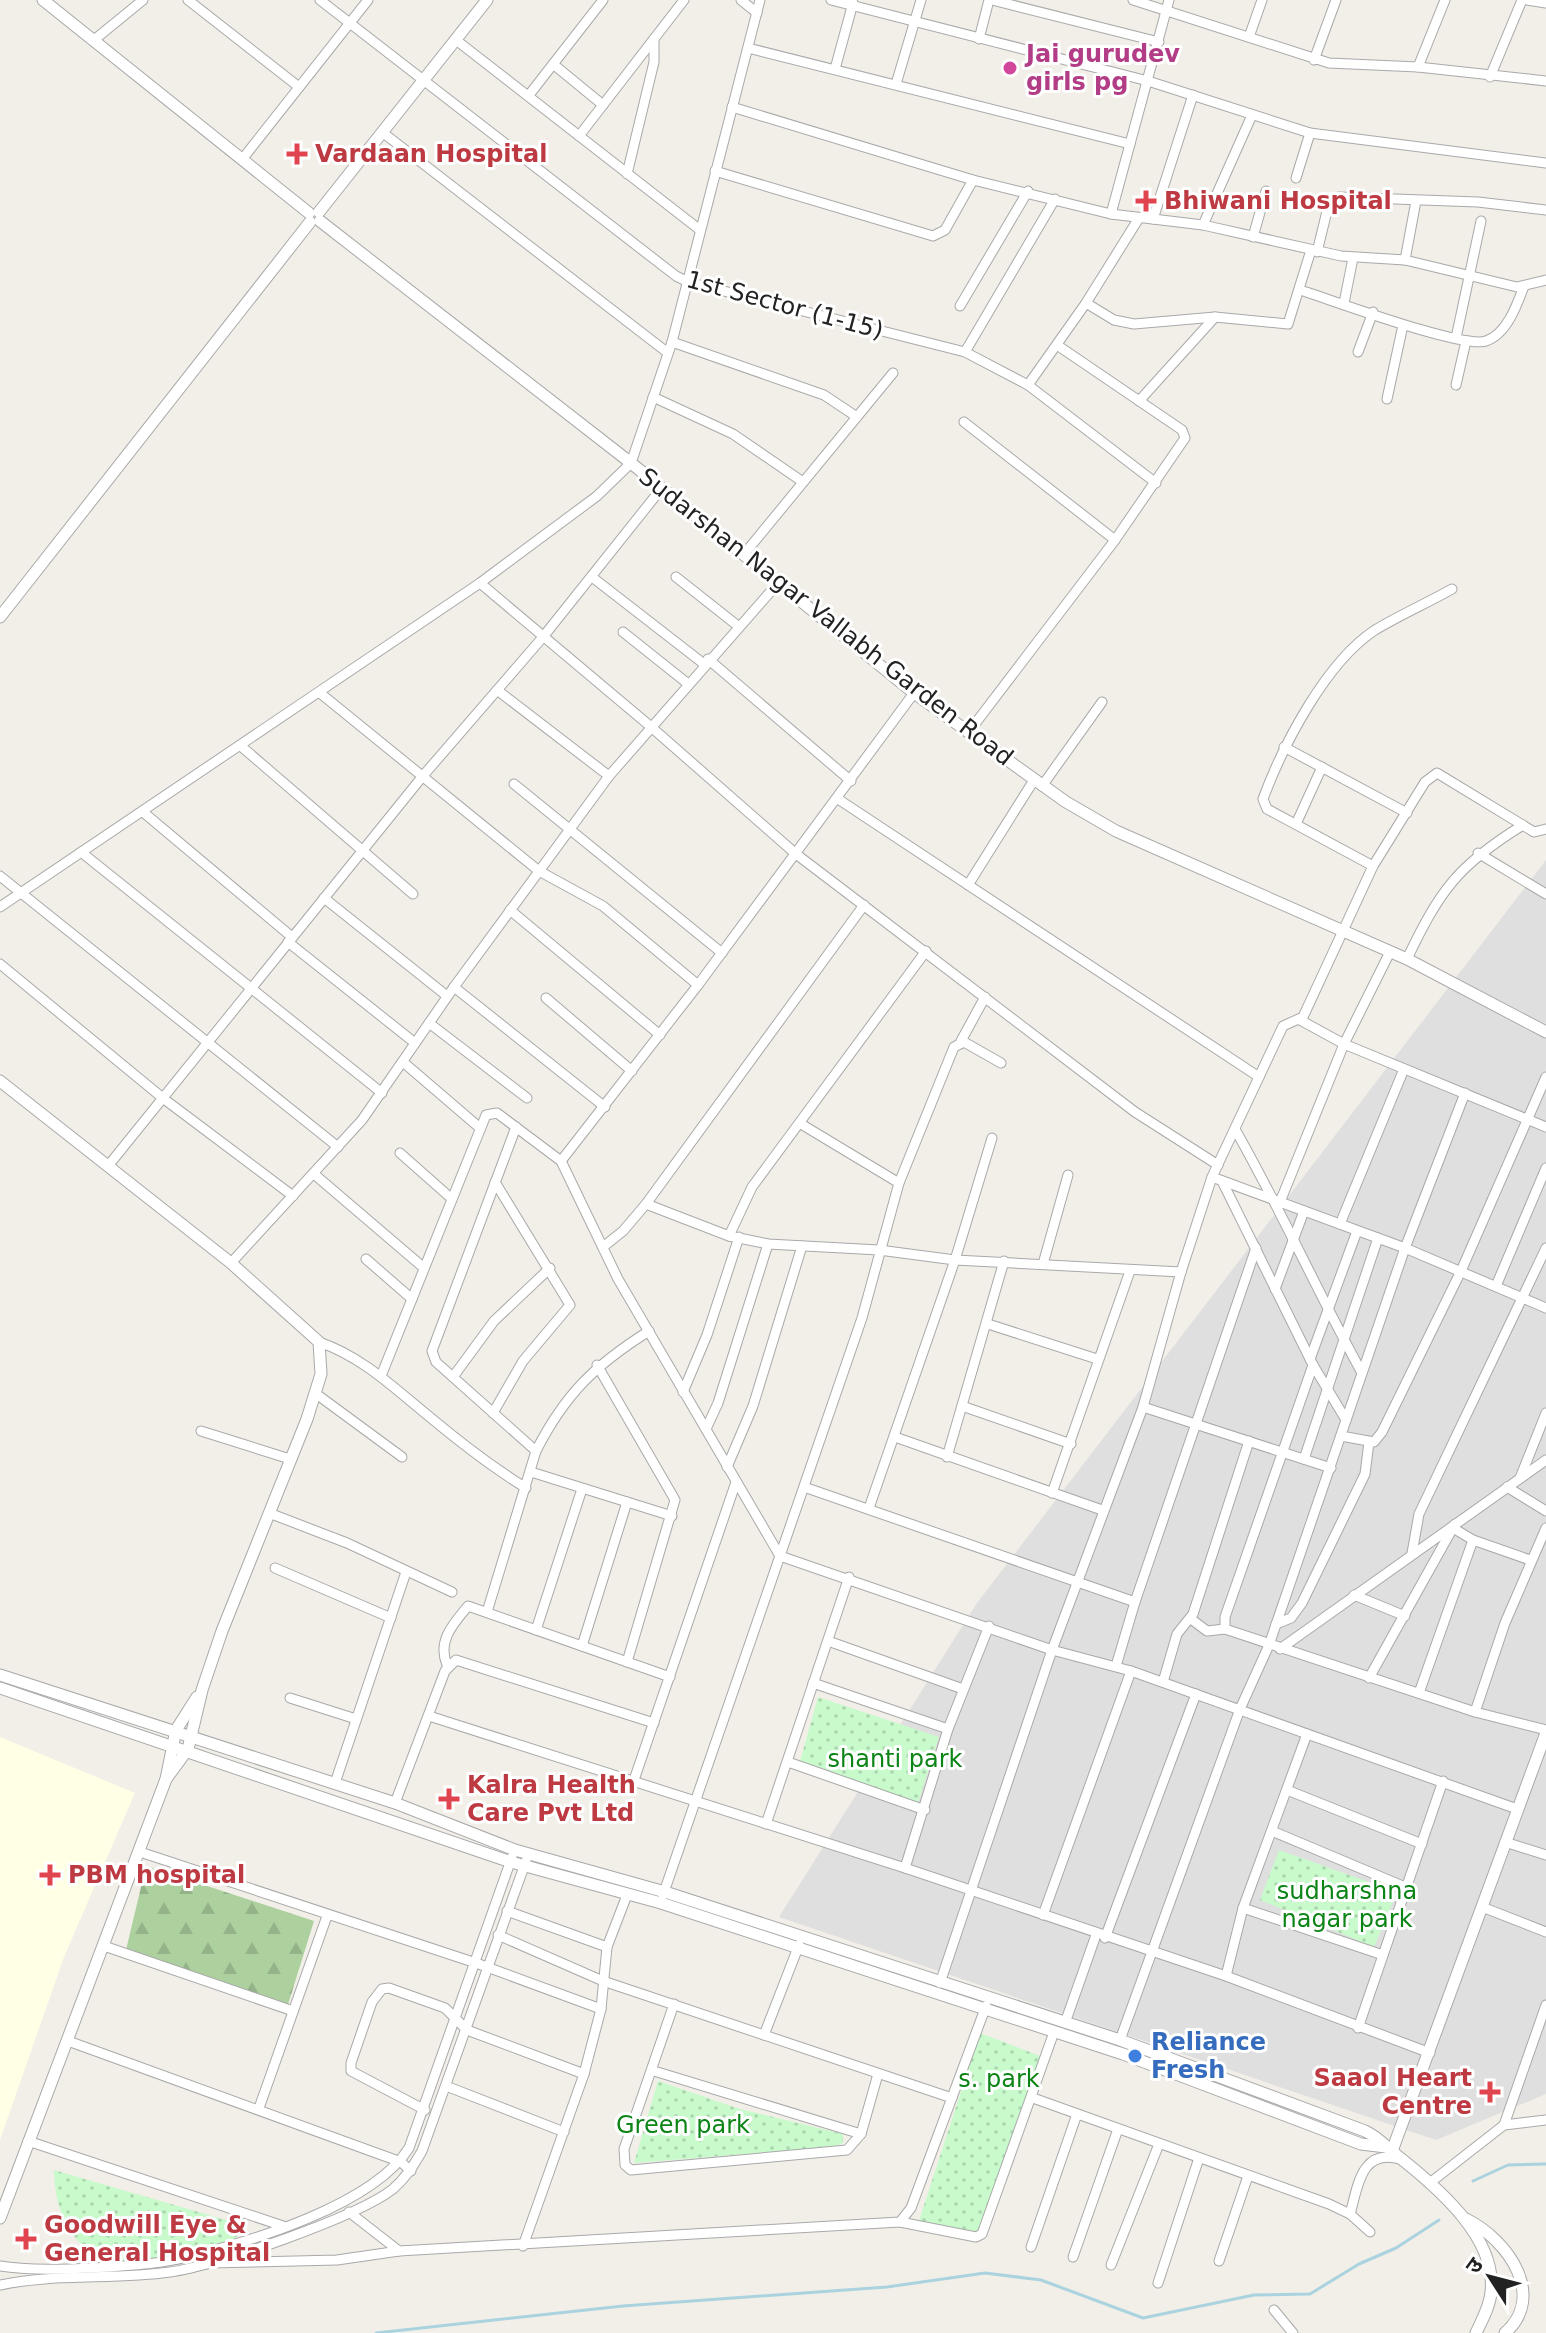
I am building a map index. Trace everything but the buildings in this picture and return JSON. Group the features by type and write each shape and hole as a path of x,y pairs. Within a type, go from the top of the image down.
{"street":[{"name":"Sudarshan Nagar Vallabh Garden Road","path":"43,0 745,553 914,693 1038,783 1116,831 1407,959 1546,1032"},
{"path":"94,40 143,0"},
{"path":"188,0 299,87"},
{"name":"1st Sector (1-15)","path":"320,0 665,268 688,282 965,352 1028,385 1156,483"},
{"path":"244,157 368,0"},
{"path":"0,617 487,0"},
{"path":"529,95 603,0"},
{"path":"579,136 684,0"},
{"path":"741,0 757,13"},
{"path":"0,907 242,747 480,583 597,496 631,463 672,342 760,0"},
{"path":"831,0 853,3 914,22 1148,81 1310,133 1546,163"},
{"path":"896,84 921,0"},
{"path":"979,39 991,0 1159,42"},
{"path":"1133,0 1168,4 1314,60 1418,67 1546,81"},
{"path":"1249,37 1262,0"},
{"path":"1314,60 1336,0"},
{"path":"1418,67 1445,0"},
{"path":"1490,77 1525,0 1546,3"},
{"path":"835,69 853,3"},
{"path":"1111,214 1168,4"},
{"path":"627,174 654,62 654,39"},
{"path":"456,40 700,230"},
{"path":"748,48 1130,144"},
{"path":"553,64 603,105"},
{"path":"1153,219 1193,95"},
{"path":"732,107 973,180 1028,191 1111,214 1203,225 1353,258 1405,260 1524,286 1546,280"},
{"path":"1203,225 1252,115"},
{"path":"382,132 668,353"},
{"path":"1296,178 1310,133"},
{"path":"715,171 933,236 945,230 973,180"},
{"path":"960,306 1028,191"},
{"path":"1253,237 1266,191"},
{"path":"965,352 1055,199"},
{"path":"1086,303 1123,323 1215,317 1288,324 1333,200 1478,202 1546,210"},
{"path":"1405,260 1416,201"},
{"path":"1028,385 1086,303 1139,218"},
{"path":"1456,385 1470,276 1481,221"},
{"path":"1344,303 1353,258"},
{"path":"1300,290 1373,312 1403,325 1480,343 1494,337 1514,312 1524,286"},
{"path":"1358,352 1373,312"},
{"path":"1139,401 1215,317"},
{"path":"1387,399 1403,325"},
{"path":"672,342 824,395 857,417"},
{"path":"968,733 1115,540 1156,483 1185,435 1057,345"},
{"path":"745,553 893,373"},
{"path":"653,397 733,434 803,482"},
{"path":"964,422 1115,540"},
{"path":"108,1166 422,777 543,637 661,489"},
{"path":"592,577 706,661 851,781"},
{"path":"676,577 738,626"},
{"path":"231,1263 338,1147 382,1093 447,996 609,776 706,661 779,582"},
{"path":"480,583 796,854 1135,1112 1218,1165"},
{"path":"1373,866 1264,804 1284,747 1316,696 1358,645 1376,630 1452,589"},
{"path":"623,632 687,683"},
{"path":"497,690 609,776"},
{"path":"320,693 539,871 603,906 698,985"},
{"path":"561,1161 698,985 914,693"},
{"path":"968,885 1038,783 1102,702"},
{"path":"242,747 413,894"},
{"path":"1284,747 1407,813"},
{"path":"1296,824 1322,767"},
{"path":"1300,1020 1373,866 1425,782 1437,773 1523,825 1538,832 1546,829"},
{"path":"514,784 722,953"},
{"path":"838,799 1259,1077"},
{"path":"143,812 415,1043"},
{"path":"1407,959 1440,897 1478,853 1523,825"},
{"path":"81,852 382,1093"},
{"path":"1478,853 1546,894"},
{"path":"0,876 205,1044 338,1147"},
{"path":"324,898 447,996"},
{"path":"603,1247 623,1231 646,1204 864,905"},
{"path":"510,910 660,1035"},
{"path":"683,1392 707,1335 734,1237 752,1187 926,951"},
{"path":"1278,1201 1344,1044 1390,952"},
{"path":"0,964 164,1099 293,1196"},
{"path":"454,987 605,1107"},
{"path":"663,1898 862,1318 899,1183 954,1047 961,1041 985,997"},
{"path":"546,998 632,1071"},
{"path":"940,1983 1052,1650 1143,1407 1181,1272 1217,1179 1218,1165 1283,1026 1290,1020 1300,1020 1344,1044 1546,1127"},
{"path":"429,1023 527,1098"},
{"path":"961,1041 1001,1063"},
{"path":"403,1062 480,1128"},
{"path":"1340,1224 1404,1069"},
{"path":"1276,1624 1291,1618 1302,1603 1365,1474 1369,1442 1382,1432 1461,1271 1546,1077"},
{"path":"0,1081 231,1263 319,1342 346,1353 381,1376 473,1453 526,1488"},
{"path":"1120,2040 1240,1709 1269,1645 1405,1248 1465,1093"},
{"path":"381,1376 480,1128 486,1115 494,1111 561,1161 649,1331 780,1556 849,1577 1052,1650 1131,1671 1517,1809"},
{"path":"801,1124 899,1183"},
{"path":"516,1127 432,1351 436,1362 536,1451"},
{"path":"1236,1131 1278,1201 1329,1312 1362,1373"},
{"path":"869,1508 955,1260 992,1138"},
{"path":"400,1153 452,1199"},
{"path":"1496,1286 1546,1168"},
{"path":"314,1174 424,1268"},
{"path":"1043,1264 1068,1175"},
{"path":"1217,1179 1405,1248 1546,1308"},
{"path":"1217,1179 1256,1248 1312,1362 1346,1420"},
{"path":"493,1413 523,1361 568,1311 568,1298 495,1182"},
{"path":"646,1204 734,1237 768,1244 879,1250 955,1260 1181,1272"},
{"path":"1275,1289 1304,1211"},
{"path":"1225,1629 1225,1617 1284,1453 1357,1231"},
{"path":"1304,1459 1329,1392 1378,1238"},
{"path":"706,1429 718,1403 768,1244"},
{"path":"727,1467 753,1406 802,1246"},
{"path":"1116,1666 1256,1248"},
{"path":"1412,1553 1419,1514 1546,1248"},
{"path":"366,1259 412,1299"},
{"path":"947,1457 1004,1261"},
{"path":"453,1377 494,1321 550,1268"},
{"path":"1052,1493 1130,1271"},
{"path":"988,1324 1097,1359"},
{"path":"487,1612 536,1451 563,1404 597,1365 649,1331"},
{"path":"166,1779 188,1749 202,1690 315,1393 321,1374 319,1342"},
{"path":"597,1365 674,1493 672,1516 627,1662"},
{"path":"315,1393 402,1457"},
{"path":"962,1406 1071,1444"},
{"path":"1143,1407 1331,1468"},
{"path":"1520,1478 1546,1413"},
{"path":"201,1431 290,1459"},
{"path":"1341,1436 1369,1442"},
{"path":"895,1437 1102,1510"},
{"path":"1163,1682 1177,1634 1191,1619 1249,1441"},
{"path":"1280,1649 1546,1460"},
{"path":"531,1472 672,1516"},
{"path":"634,1780 736,1482"},
{"path":"804,1487 1135,1602"},
{"path":"1507,1487 1546,1511"},
{"path":"536,1630 582,1489"},
{"path":"582,1646 627,1502"},
{"path":"269,1513 327,1534 452,1592"},
{"path":"1454,1525 1473,1540 1530,1560"},
{"path":"1369,1678 1454,1525"},
{"path":"1475,1712 1530,1560 1546,1528"},
{"path":"1419,1693 1473,1540"},
{"path":"275,1568 391,1618"},
{"path":"335,1783 406,1572"},
{"path":"766,1824 849,1577"},
{"path":"1354,1595 1405,1616"},
{"path":"395,1803 447,1665 443,1654 446,1634 468,1606 670,1677"},
{"path":"1191,1619 1207,1631 1225,1629 1475,1712 1546,1731 1393,2153"},
{"path":"905,1868 948,1729 989,1626"},
{"path":"828,1641 963,1689"},
{"path":"447,1665 462,1660 654,1723"},
{"path":"1043,1915 1131,1671"},
{"path":"0,1675 395,1803 513,1856"},
{"path":"813,1683 948,1729"},
{"path":"0,1688 513,1856 663,1898 987,2004 1120,2040 1365,2131 1379,2138 1393,2153 1431,2182 1466,2218 1501,2237 1530,2264"},
{"path":"0,2218 140,1852 166,1779 176,1730 202,1690"},
{"path":"1065,2023 1196,1694"},
{"path":"290,1698 356,1719"},
{"path":"429,1716 698,1800 1226,1976 1430,2053"},
{"path":"1226,1976 1243,1908 1307,1734"},
{"path":"788,1762 925,1810"},
{"path":"1358,2028 1443,1781"},
{"path":"1287,1790 1422,1844"},
{"path":"1272,1831 1405,1887"},
{"path":"1505,1842 1546,1855"},
{"path":"140,1852 476,1963 601,2009"},
{"path":"513,1856 456,2019 401,2162 383,2177 287,2231 209,2263 168,2272 4,2284 5,2267 157,2262 188,2257 287,2231 349,2212 391,2190 411,2171 436,2114 527,1860"},
{"path":"527,1860 627,1895 663,1898"},
{"path":"523,2246 584,2074 601,2009 607,1947 627,1895"},
{"path":"1482,1907 1546,1932"},
{"path":"1243,1908 1383,1955"},
{"path":"507,1911 607,1947"},
{"path":"259,2108 327,1916"},
{"path":"498,1935 603,1981 952,2098"},
{"path":"800,1943 940,1983 1054,2032 1393,2153"},
{"path":"764,2035 800,1943"},
{"path":"104,1946 293,2011"},
{"path":"436,2114 351,2071 372,2002 376,1994 389,1988 445,2008 467,2030 584,2074"},
{"path":"674,2004 654,2071 624,2149 625,2165 631,2170 847,2150 861,2134 878,2074"},
{"path":"900,2222 911,2208 987,2004"},
{"path":"1504,2125 1546,2005"},
{"path":"209,2263 337,2260 399,2251 900,2222 976,2237 982,2234 1054,2032"},
{"path":"68,2041 259,2108 401,2162 411,2171"},
{"path":"654,2071 861,2134"},
{"path":"446,2086 564,2132"},
{"path":"1033,2098 1350,2214 1370,2232"},
{"path":"1031,2247 1077,2114"},
{"path":"1431,2182 1504,2125 1546,2120"},
{"path":"1073,2257 1118,2129"},
{"path":"28,2141 287,2231"},
{"path":"1111,2265 1159,2144"},
{"path":"1350,2214 1361,2178 1372,2160 1393,2153"},
{"path":"1158,2283 1199,2158"},
{"path":"1219,2261 1248,2176"},
{"path":"349,2212 399,2251"},
{"path":"1466,2218 1491,2279 1491,2293 1476,2333"},
{"path":"1505,2333 1529,2319 1537,2307"},
{"path":"1274,2310 1293,2333"}],"shaded area":[{"path":"1546,860 1546,2094 1436,2140 779,1917 977,1603"},
{"name":"PBM hospital","path":"0,1737 135,1793 64,1957 0,2140"}],"green space":[{"name":"shanti park","path":"818,1697 939,1737 918,1803 800,1761"},
{"name":"sudharshna nagar park","path":"1279,1850 1397,1892 1374,1947 1260,1900"},
{"path":"146,1866 314,1921 286,2011 126,1950"},
{"name":"s. park","path":"980,2033 1040,2056 978,2241 918,2224"},
{"name":"Green park","path":"658,2081 740,2109 843,2134 843,2143 833,2147 634,2163"},
{"path":"54,2170 236,2223 240,2232 225,2244 155,2260 112,2260 80,2243 69,2229 61,2212"}],"waterway":[{"path":"1473,2181 1508,2165 1546,2164"},
{"path":"376,2333 623,2306 887,2287 985,2273 1041,2280 1143,2318 1254,2295 1310,2294 1359,2264 1396,2248 1439,2220"}],"place":[{"name":"Jai gurudev girls pg","path":"1010,68"},
{"name":"Vardaan Hospital","path":"297,154"},
{"name":"Bhiwani Hospital","path":"1146,201"},
{"name":"Kalra Health Care Pvt Ltd","path":"449,1799"},
{"name":"PBM hospital","path":"50,1875"},
{"name":"Reliance Fresh","path":"1135,2056"},
{"name":"Saaol Heart Centre","path":"1490,2092"},
{"name":"Goodwill Eye & General Hospital","path":"26,2239"}]}
